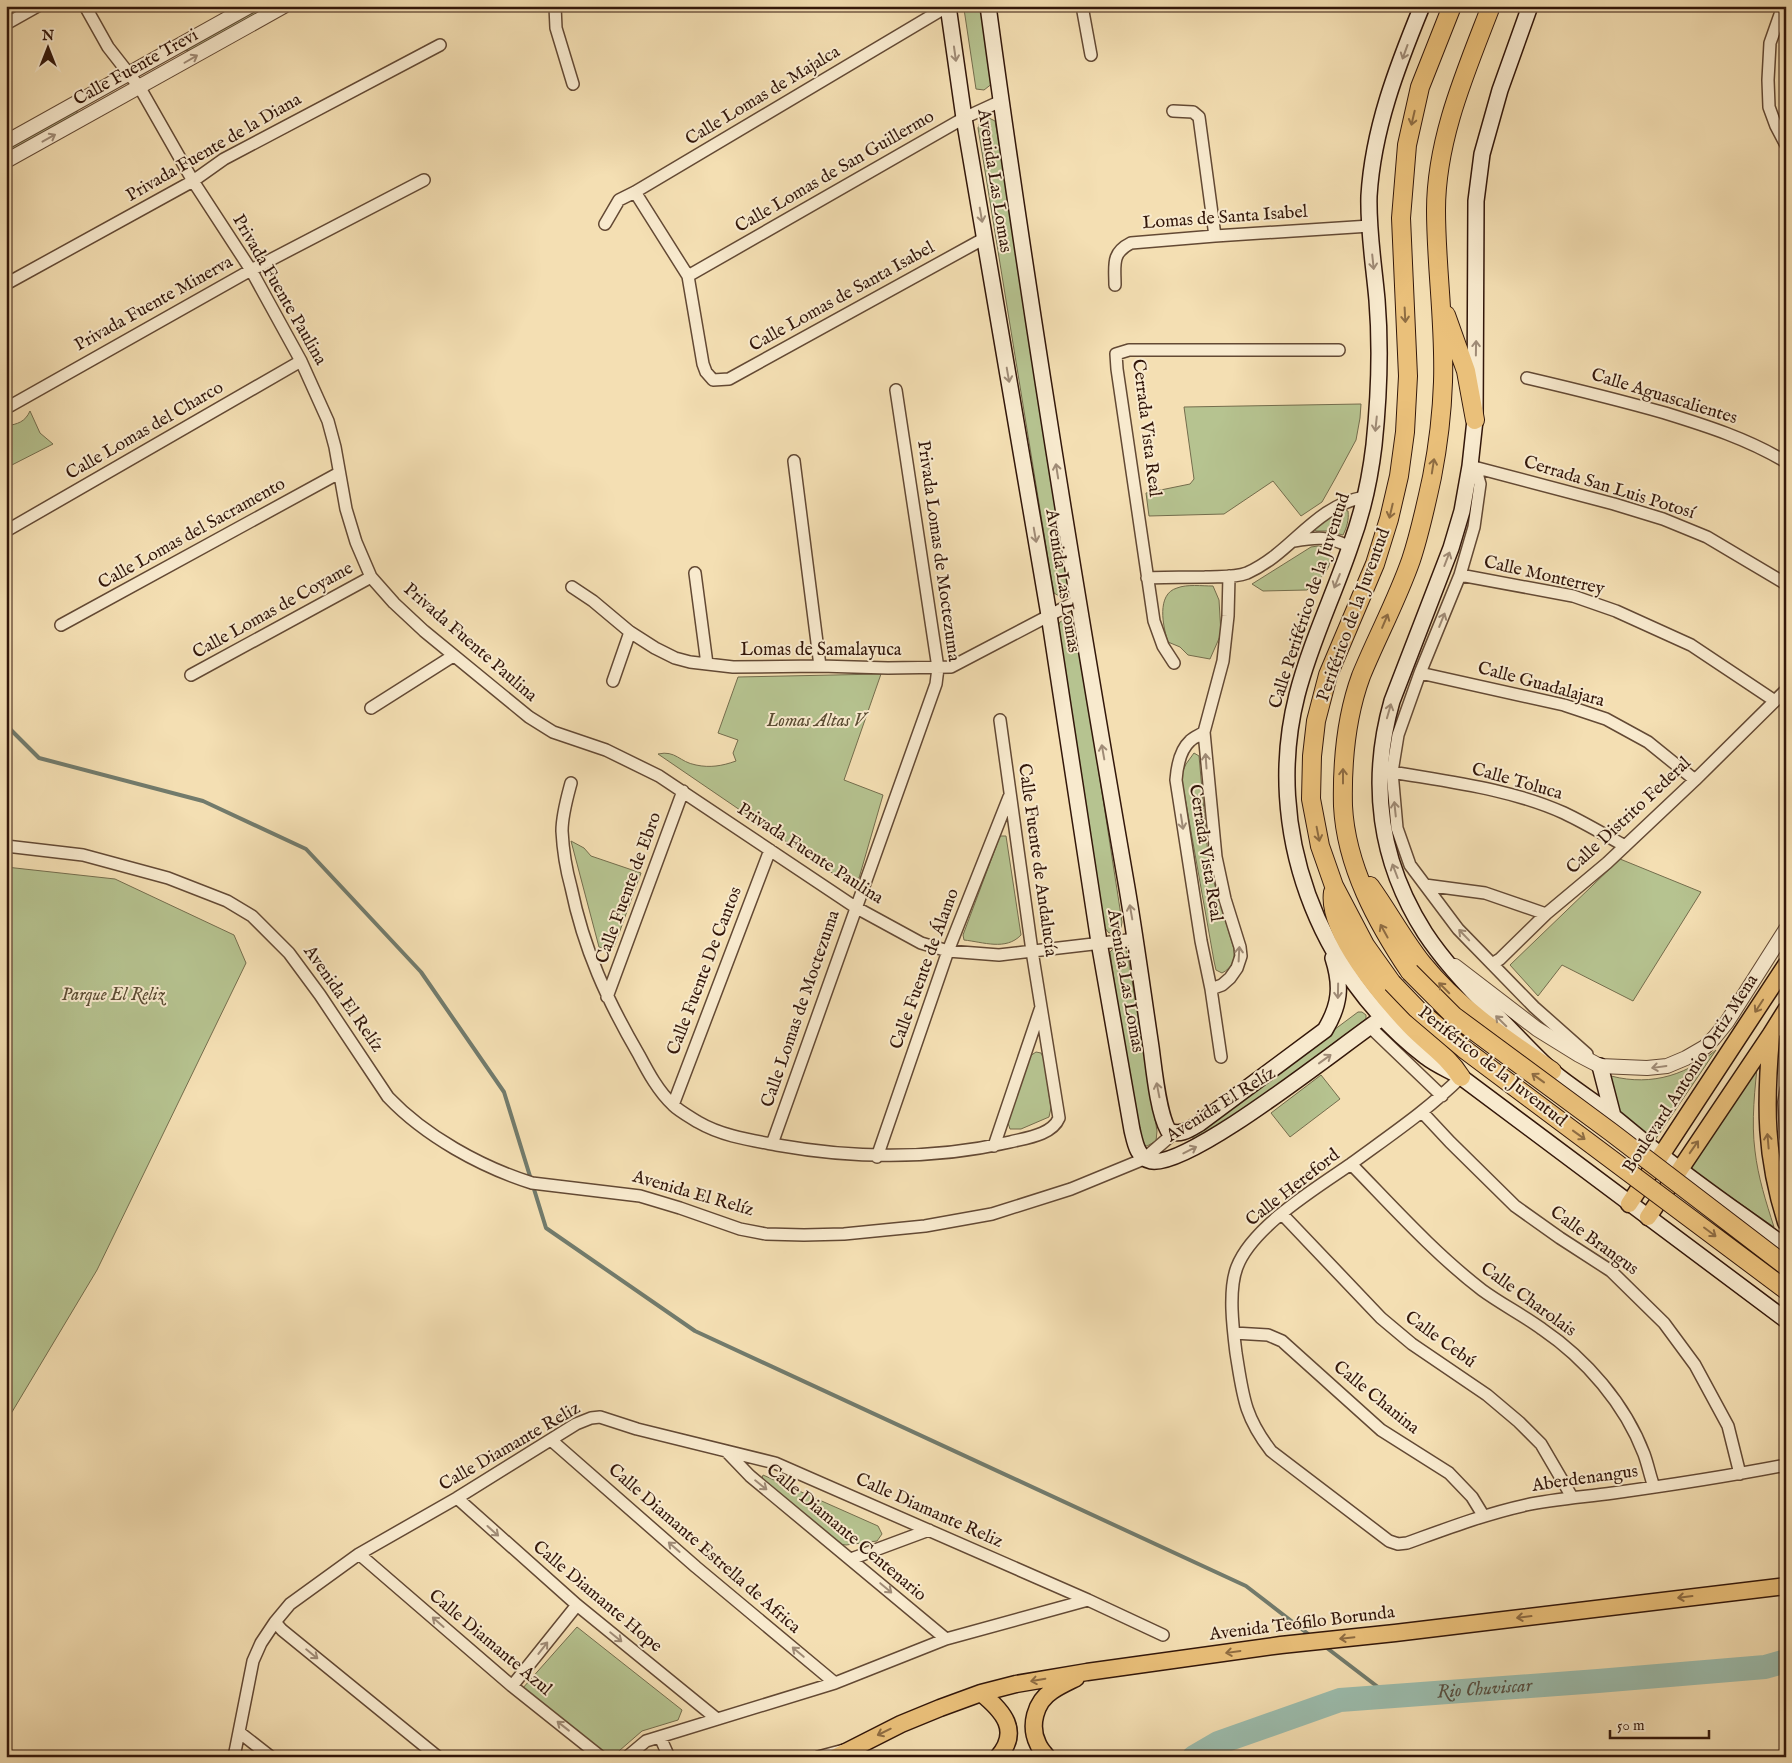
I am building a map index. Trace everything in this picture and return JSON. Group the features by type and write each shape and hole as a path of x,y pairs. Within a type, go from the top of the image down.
{"highway":[{"name":"Periférico de la Juventud","path":"1452,6 1420,87 1407,145 1401,218 1408,376 1405,432 1399,476 1389,519 1375,564 1328,675 1316,721 1312,756 1311,799 1320,846 1334,886 1365,945 1392,983 1417,1009 1464,1049 1786,1290"},
{"name":"Periférico de la Juventud","path":"1491,6 1452,112 1441,160 1436,208 1443,380 1439,431 1422,522 1410,561 1360,679 1348,724 1343,764 1343,808 1347,833 1355,865 1367,898 1391,944 1410,972 1454,1016 1611,1132 1786,1266"},
{"path":"1440,298 1466,371 1475,420"},
{"path":"1355,865 1413,950 1441,985 1464,1007 1502,1037 1552,1071"},
{"path":"1334,886 1332,898 1335,915 1351,947 1374,984 1411,1026 1446,1056 1461,1077"}],"main road":[{"name":"Avenida Las Lomas","path":"948,6 964,118 1049,615 1099,942 1132,1130 1136,1146 1144,1159"},
{"name":"Avenida Las Lomas","path":"988,6 1077,601 1136,939 1154,1070 1164,1122 1168,1130 1174,1133"},
{"name":"Calle Periférico de la Juventud","path":"1422,6 1382,113 1374,151 1369,197 1380,352 1373,450 1364,497 1350,547 1314,638 1297,693 1289,732 1286,762 1293,845 1304,886 1316,920 1376,1022 1427,1058 1461,1077 1786,1320"},
{"path":"1530,6 1500,90 1482,154 1476,202 1475,420 1470,466 1462,511 1451,548 1392,701 1385,724 1379,779 1380,812 1391,862 1401,888 1415,915 1426,934 1444,958 1490,1009 1552,1071 1613,1116 1661,1156 1786,1247"},
{"name":"Avenida El Relíz","path":"1174,1133 1185,1131 1200,1123 1325,1030 1335,1014 1338,996 1335,963 1329,944"},
{"name":"Boulevard Antonio Ortiz Mena","path":"1629,1204 1786,965"},
{"path":"1648,1217 1786,1010"},
{"name":"Avenida El Relíz","path":"1144,1159 1162,1161 1192,1150 1256,1110 1376,1022"},
{"path":"1771,1034 1768,1072 1768,1136 1771,1167 1786,1222"},
{"path":"1600,1066 1613,1116"},
{"path":"1711,1594 1786,1578"},
{"name":"Avenida Teófilo Borunda","path":"843,1753 901,1724 981,1693 1016,1684 1087,1672 1281,1645 1786,1586"},
{"path":"1047,1757 1038,1745 1034,1734 1035,1713 1039,1703 1050,1692 1087,1672"},
{"path":"981,1693 994,1704 1008,1727 1010,1736 1008,1743 998,1757"}],"street":[{"path":"6,24 38,6"},
{"name":"Privada Fuente Paulina","path":"85,6 108,47 140,88 193,181 251,270 301,361 328,421 335,447 346,509 356,542 371,577 394,603 453,656 522,712 553,732 606,750 683,791 856,907 921,943 948,951 999,955 1136,939"},
{"name":"Calle Fuente Trevi","path":"6,142 250,6"},
{"name":"Calle Fuente Trevi","path":"6,161 284,6"},
{"path":"555,6 556,28 573,84"},
{"name":"Calle Lomas de Majalca","path":"605,224 619,200 636,192 948,6"},
{"path":"1082,6 1091,55"},
{"path":"1783,6 1770,43 1768,80 1770,107 1776,126 1786,145"},
{"name":"Privada Fuente de la Diana","path":"6,284 193,181 224,159 440,45"},
{"name":"Calle Lomas de San Guillermo","path":"688,276 964,118 1001,101"},
{"path":"1173,111 1193,112 1199,117 1215,236"},
{"name":"Privada Fuente Minerva","path":"10,406 251,270 424,180"},
{"path":"636,192 688,276"},
{"name":"Lomas de Santa Isabel","path":"1115,285 1116,255 1126,246 1135,243 1370,226"},
{"name":"Calle Lomas de Santa Isabel","path":"688,276 706,372 713,380 729,379 985,238"},
{"name":"Cerrada Vista Real","path":"1174,664 1163,646 1154,622 1116,354 1129,350 1339,350"},
{"name":"Calle Lomas del Charco","path":"6,531 301,361"},
{"name":"Calle Aguascalientes","path":"1527,378 1607,396 1695,422 1728,433 1770,452 1786,462"},
{"name":"Privada Lomas de Moctezuma","path":"896,390 938,668 936,684 925,715"},
{"path":"794,461 820,666"},
{"path":"1470,466 1478,477 1479,494 1474,527 1460,575 1420,673 1398,735 1392,772 1397,828 1410,865 1458,929 1555,1027 1600,1066"},
{"name":"Cerrada San Luis Potosí","path":"1470,466 1662,519 1707,537 1786,584"},
{"name":"Calle Lomas del Sacramento","path":"61,625 339,473"},
{"path":"1147,578 1245,574 1294,540 1313,521 1333,507 1364,497"},
{"path":"1294,540 1315,537 1328,538 1350,547"},
{"path":"695,573 707,664"},
{"name":"Calle Monterrey","path":"1460,575 1573,596 1616,611 1691,645 1775,701"},
{"name":"Cerrada Vista Real","path":"1211,988 1222,985 1230,978 1237,968 1241,956 1240,946 1225,899 1216,858 1204,732 1223,661 1228,616 1229,576"},
{"name":"Calle Lomas de Coyame","path":"191,676 371,577"},
{"name":"Lomas de Samalayuca","path":"572,587 593,601 630,632 675,658 732,667 938,668 958,665 1077,601"},
{"path":"613,680 630,632"},
{"path":"371,708 453,656"},
{"name":"Calle Guadalajara","path":"1420,673 1564,705 1606,720 1648,742 1695,780"},
{"name":"Calle Distrito Federal","path":"1492,964 1500,959 1546,914 1625,846 1786,690"},
{"name":"Calle Lomas de Moctezuma","path":"772,1144 925,715"},
{"name":"Calle Fuente de Andalucía","path":"571,783 562,829 565,864 574,904 590,956 608,998 654,1081 672,1105 697,1122 720,1132 821,1153 877,1156 933,1154 994,1146 1041,1134 1054,1126 1059,1118 1032,951 1000,720"},
{"name":"Cerrada Vista Real","path":"1204,732 1189,741 1176,770 1176,780 1199,931 1211,988 1221,1057"},
{"name":"Calle Toluca","path":"1392,772 1482,788 1523,798 1564,813 1625,846"},
{"name":"Calle Fuente de Ebro","path":"608,998 683,791"},
{"name":"Calle Fuente de Álamo","path":"877,1156 948,951 1010,796"},
{"name":"Avenida El Relíz","path":"6,846 83,855 168,878 227,901 252,916 289,953 320,995 388,1098 398,1109 427,1132 463,1153 519,1179 532,1183 640,1196 740,1229 766,1234 804,1236 925,1226 992,1214 1072,1189 1144,1159"},
{"name":"Calle Fuente De Cantos","path":"672,1105 770,850"},
{"path":"1425,886 1485,893 1546,914"},
{"name":"Boulevard Antonio Ortiz Mena","path":"1600,1066 1648,1068 1667,1066 1705,1047 1727,1022 1786,929"},
{"path":"1444,958 1537,1029 1600,1066"},
{"name":"Calle Fuente de Andalucía","path":"994,1146 1041,1005"},
{"path":"1376,1022 1442,1096"},
{"name":"Calle Hereford","path":"1393,1543 1279,1457 1257,1433 1245,1404 1234,1333 1234,1277 1239,1261 1263,1229 1422,1112 1461,1077"},
{"path":"1786,1089 1784,1102 1786,1137"},
{"name":"Calle Brangus","path":"1422,1112 1516,1206 1560,1238 1611,1271 1639,1296 1664,1323 1695,1365 1728,1426 1740,1474"},
{"path":"1144,1159 1174,1133"},
{"name":"Calle Charolais","path":"1351,1164 1436,1250 1482,1290 1544,1330 1575,1356 1605,1387 1623,1413 1643,1453 1654,1487"},
{"name":"Calle Cebú","path":"1282,1214 1380,1318 1412,1344 1487,1395 1519,1422 1540,1444 1572,1497"},
{"name":"Calle Chanina","path":"1234,1333 1268,1335 1282,1341 1381,1430 1449,1473 1472,1497 1483,1516"},
{"name":"Calle Diamante Reliz","path":"234,1757 253,1661 261,1642 290,1604 359,1554 457,1498 576,1424 591,1418 600,1418 775,1463 1088,1600 1163,1635"},
{"name":"Calle Diamante Estrella de Africa","path":"551,1440 696,1567 835,1684"},
{"name":"Calle Diamante Centenario","path":"726,1451 750,1476 946,1639"},
{"name":"Aberdenangus","path":"1393,1543 1407,1543 1483,1516 1527,1505 1740,1474 1786,1465"},
{"name":"Calle Diamante Hope","path":"457,1498 577,1605 717,1719"},
{"path":"851,1559 929,1530"},
{"name":"Calle Diamante Azul","path":"359,1554 512,1686 601,1757"},
{"path":"633,1754 646,1741 835,1684 946,1639 1088,1600"},
{"path":"512,1686 577,1605"},
{"path":"275,1622 282,1630 438,1757"},
{"path":"239,1732 271,1757"},
{"path":"660,1737 670,1757"},
{"path":"818,1757 843,1753"}],"green space":[{"path":"253,6 270,6 191,50 184,51 183,44"},
{"path":"965,6 981,7 993,83 984,90 976,89"},
{"path":"77,108 77,115 6,153 6,145"},
{"path":"989,118 995,121 1013,222 1069,585 1069,591 1059,596 1054,593 1051,577 978,128 980,122"},
{"path":"1361,404 1356,440 1322,502 1301,516 1273,481 1224,514 1149,516 1146,493 1190,484 1194,479 1184,407"},
{"path":"30,411 40,433 53,444 6,468 6,426 21,422"},
{"path":"1341,509 1348,511 1346,529 1343,535 1327,531 1316,531 1313,527"},
{"path":"1311,547 1329,548 1330,562 1322,577 1307,590 1263,591 1252,584"},
{"path":"1213,586 1219,600 1221,634 1210,659 1188,655 1180,647 1168,642 1163,620 1166,597 1170,591 1181,587"},
{"path":"1068,617 1073,619 1076,624 1122,922 1121,928 1109,933 1104,927 1058,626 1060,622"},
{"name":"Lomas Altas V","path":"881,674 844,780 883,795 859,878 850,882 841,879 658,754 673,755 690,764 701,766 716,766 736,761 733,753 738,740 718,733 738,677"},
{"path":"1194,753 1199,756 1209,866 1234,949 1232,963 1222,973 1216,970 1214,961 1181,775"},
{"path":"1000,836 1006,836 1021,935 1015,940 1001,944 986,944 964,940 963,935"},
{"path":"571,841 584,848 591,856 641,873 614,947 607,949 599,947"},
{"path":"1620,859 1701,892 1633,1001 1562,965 1538,996 1510,965"},
{"name":"Parque El Reliz","path":"6,867 115,879 234,935 246,963 97,1270 6,1422"},
{"path":"1121,947 1126,950 1128,956 1157,1131 1156,1141 1147,1146 1140,1145 1137,1139 1110,952 1114,948"},
{"path":"1358,1012 1366,1015 1366,1019 1203,1140 1193,1141 1193,1135"},
{"path":"1716,1050 1653,1143 1619,1113 1604,1074 1634,1080 1649,1080 1663,1077 1690,1067"},
{"path":"1036,1052 1041,1053 1044,1059 1051,1108 1049,1117 1021,1129 1010,1129 1008,1123 1030,1056"},
{"path":"1758,1058 1754,1104 1754,1140 1760,1180 1774,1227 1689,1168"},
{"path":"1321,1075 1340,1099 1290,1137 1271,1113"},
{"path":"763,1475 878,1526 882,1534 877,1541 846,1545 839,1544 761,1482"},
{"path":"577,1627 682,1710 678,1720 642,1731 612,1757 606,1757 522,1689"}],"waterway":[{"path":"6,725 39,758 203,801 306,849 421,972 504,1092 546,1228 695,1331 1246,1586 1312,1637"},
{"path":"1323,1645 1391,1697"},
{"name":"Rio Chuviscar","path":"1194,1757 1218,1743 1340,1700 1765,1667 1786,1661"}]}
